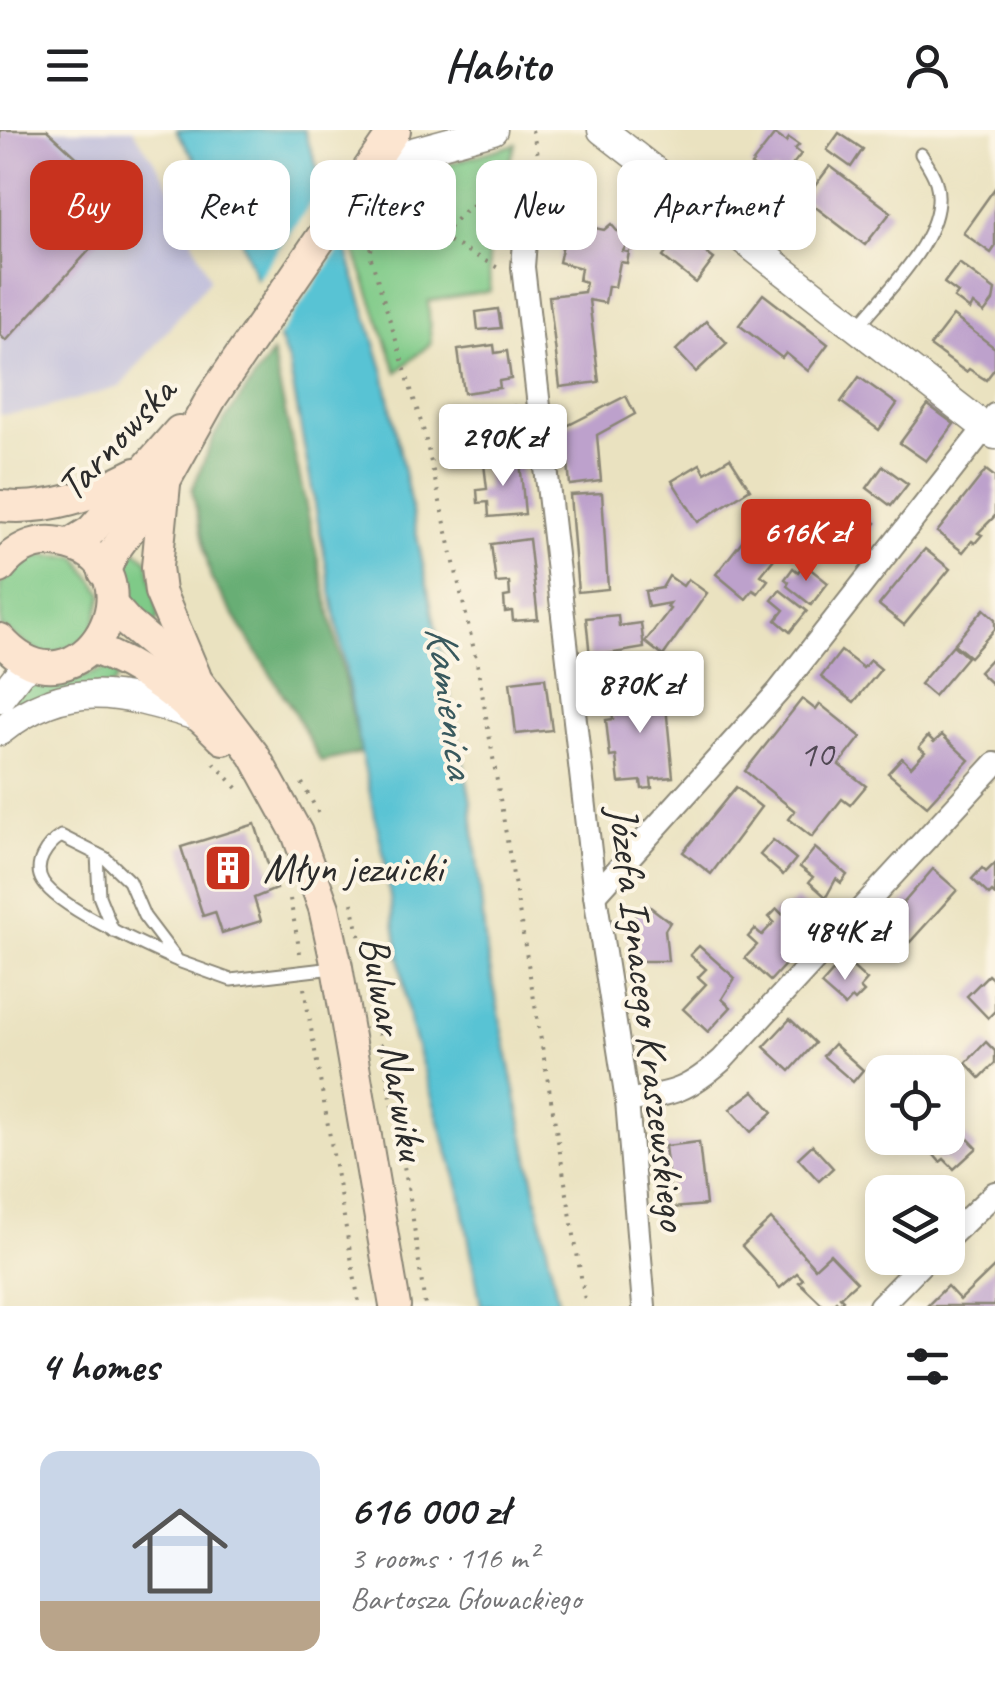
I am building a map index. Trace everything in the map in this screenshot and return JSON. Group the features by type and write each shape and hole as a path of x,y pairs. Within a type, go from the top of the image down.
{"main road":[{"path":"373,160 395,130"},
{"name":"Tarnowska","path":"104,572 156,474 312,250"},
{"path":"0,506 28,508 68,502 156,474 160,592 199,683"},
{"name":"Tarnowska","path":"70,544 156,474"},
{"path":"0,639 20,657 34,663 69,662 92,648 108,624 112,605 104,572 95,560 70,544 54,541 7,552"},
{"name":"Bulwar Narwiku","path":"112,605 199,683 254,755 286,810 315,880 338,967 395,1306"},
{"name":"Bulwar Narwiku","path":"92,648 142,671 202,718 286,810"}],"street":[{"path":"389,160 493,130"},
{"path":"578,130 608,135 857,328 992,426 778,692 595,894"},
{"name":"Józefa Ignacego Kraszewskiego","path":"525,250 595,894 626,1101 644,1306"},
{"path":"0,698 22,671 34,663"},
{"path":"0,731 39,704 70,695 127,696 202,718"},
{"path":"626,1101 669,1094 694,1085 722,1060 995,764"},
{"path":"965,1222 995,1193"},
{"path":"880,1306 910,1275"}],"lane":[{"path":"857,328 906,272 930,230 936,183 921,154"},
{"path":"178,961 144,916 129,880 97,854 61,836 48,844 42,858 41,880 51,890 113,930 178,961 231,980 338,967"},
{"path":"97,854 99,896 113,930"}],"path":[{"path":"532,130 540,160"},
{"path":"456,222 476,202"},
{"path":"456,245 496,270 524,267"},
{"path":"371,250 424,432 478,663 586,1306"}],"shaded area":[{"path":"0,130 133,130 163,174 163,250 197,250 210,279 120,387 34,411 0,415"}],"green space":[{"path":"516,144 510,160 476,160 476,250 488,250 490,291 428,301 431,343 397,372 354,250 456,250 456,162"},
{"path":"272,353 361,753 321,762 211,579 192,490 215,434"},
{"path":"129,545 148,560 159,617 149,631 135,611 128,591"},
{"path":"27,555 77,557 103,594 91,638 46,657 1,627 0,585"},
{"path":"108,668 122,669 113,686 21,706 11,698 27,683 70,681"}],"water":[{"path":"176,130 304,130 315,160 310,160 310,250 347,252 384,373 471,802 486,949 559,1306 481,1306 460,1191 410,1024 383,852 289,364 245,250 290,250 290,160 195,160"}],"pier":[{"path":"310,204 310,250 339,250 275,342 253,285 278,250 290,250 290,232"}],"building":[{"path":"0,130 47,130 80,160 30,160 30,250 90,250 6,341 0,335"},
{"path":"839,133 863,149 851,167 827,150"},
{"path":"775,134 799,145 795,149 801,154 796,160 755,160"},
{"path":"830,166 891,212 865,245 816,207 816,184"},
{"path":"995,188 995,247 991,253 963,233"},
{"path":"611,224 617,231 617,250 629,252 627,263 620,262 615,287 608,286 605,303 589,300 599,382 560,387 549,296 584,292 586,282 579,280 581,268 559,262 562,250 597,250 597,228 604,230"},
{"path":"668,250 702,250 714,259 696,283 663,257"},
{"path":"959,263 995,290 984,313 973,304 970,310 954,298 958,293 944,283"},
{"path":"763,294 828,344 808,371 786,353 782,358 739,325"},
{"path":"498,309 501,328 478,330 476,312"},
{"path":"953,316 995,348 995,368 986,380 969,369 966,372 930,346"},
{"path":"706,321 727,343 696,372 676,350"},
{"path":"494,345 495,353 507,351 511,379 499,381 500,388 464,393 458,350"},
{"path":"859,377 897,404 879,430 841,402"},
{"path":"626,396 635,414 597,435 601,481 570,485 565,427"},
{"path":"928,405 954,424 926,461 900,443"},
{"path":"514,406 519,442 498,445 497,433 481,435 484,410"},
{"path":"730,458 750,489 698,522 672,481 700,464 705,473"},
{"path":"520,461 525,514 489,517 488,502 478,503 477,490 487,489 484,464"},
{"path":"883,466 908,484 891,506 867,488"},
{"path":"986,470 995,477 995,516 963,552 937,532"},
{"path":"602,493 608,589 578,592 570,495"},
{"path":"850,503 876,523 852,553 827,534"},
{"path":"750,531 778,554 761,575 768,580 758,593 753,590 746,599 716,574"},
{"path":"529,539 538,619 513,621 512,611 505,612 509,582 496,583 491,544"},
{"path":"925,549 950,569 904,625 879,605"},
{"path":"804,564 828,583 811,605 787,586 789,582 785,579 793,568 798,572"},
{"path":"669,576 683,586 688,579 707,593 663,656 645,642 670,609 670,603 648,607 645,591 662,588"},
{"path":"780,590 807,611 790,632 776,620 784,610 772,600"},
{"path":"984,609 995,619 995,629 970,657 954,644"},
{"path":"618,615 619,626 641,623 644,648 590,657 586,618"},
{"path":"953,645 967,657 934,696 920,684"},
{"path":"841,651 863,668 870,660 881,669 854,702 821,677"},
{"path":"995,655 995,687 979,672"},
{"path":"545,678 552,730 516,734 510,682"},
{"path":"664,686 673,777 651,779 652,788 642,789 641,781 619,783 616,756 610,757 606,720 613,719 610,692"},
{"path":"802,699 816,710 820,704 861,737 839,765 866,786 850,805 842,799 812,837 789,819 795,811 745,771"},
{"path":"942,735 969,760 927,806 888,773 902,758 911,767 925,752 919,747 928,736 934,742"},
{"path":"736,787 761,807 711,874 683,852"},
{"name":"Młyn jezuicki","path":"255,824 276,889 254,898 261,921 222,933 215,912 203,916 181,847"},
{"path":"773,840 796,859 783,875 760,855"},
{"path":"815,848 847,875 841,883 836,879 826,897 809,882 813,877 800,867"},
{"path":"995,863 995,895 989,895 972,879 982,868 986,872"},
{"path":"933,869 957,890 910,942 887,922"},
{"path":"796,899 823,923 770,981 745,958 757,945 748,937 755,929 762,935 774,922 769,917 777,909 782,914"},
{"path":"645,903 670,922 665,930 668,961 631,961 627,926"},
{"path":"699,946 735,978 722,999 731,1007 708,1032 683,1009 706,984 698,977 706,969 690,955"},
{"path":"844,959 867,980 860,988 864,992 845,1006 821,985"},
{"path":"988,975 995,981 995,1011 988,1018 967,996"},
{"path":"790,1019 815,1043 790,1071 764,1047"},
{"path":"986,1042 995,1051 995,1063 980,1078 966,1063"},
{"path":"834,1044 863,1070 853,1082 823,1056"},
{"path":"754,1091 773,1112 751,1132 730,1109"},
{"path":"965,1135 977,1148 954,1169 944,1159 940,1162 934,1155 965,1155"},
{"path":"699,1142 706,1205 672,1208 665,1146"},
{"path":"812,1145 833,1168 819,1181 798,1158"},
{"path":"771,1219 815,1268 830,1254 857,1282 840,1297 843,1300 839,1304 836,1301 824,1306 799,1282 803,1279 797,1273 780,1288 742,1246"},
{"path":"995,1266 995,1306 927,1306 947,1286 960,1300"}],"place":[{"name":"Młyn jezuicki","path":"228,868"}],"water label":[{"name":"Kamienica","path":"451,701"}]}
